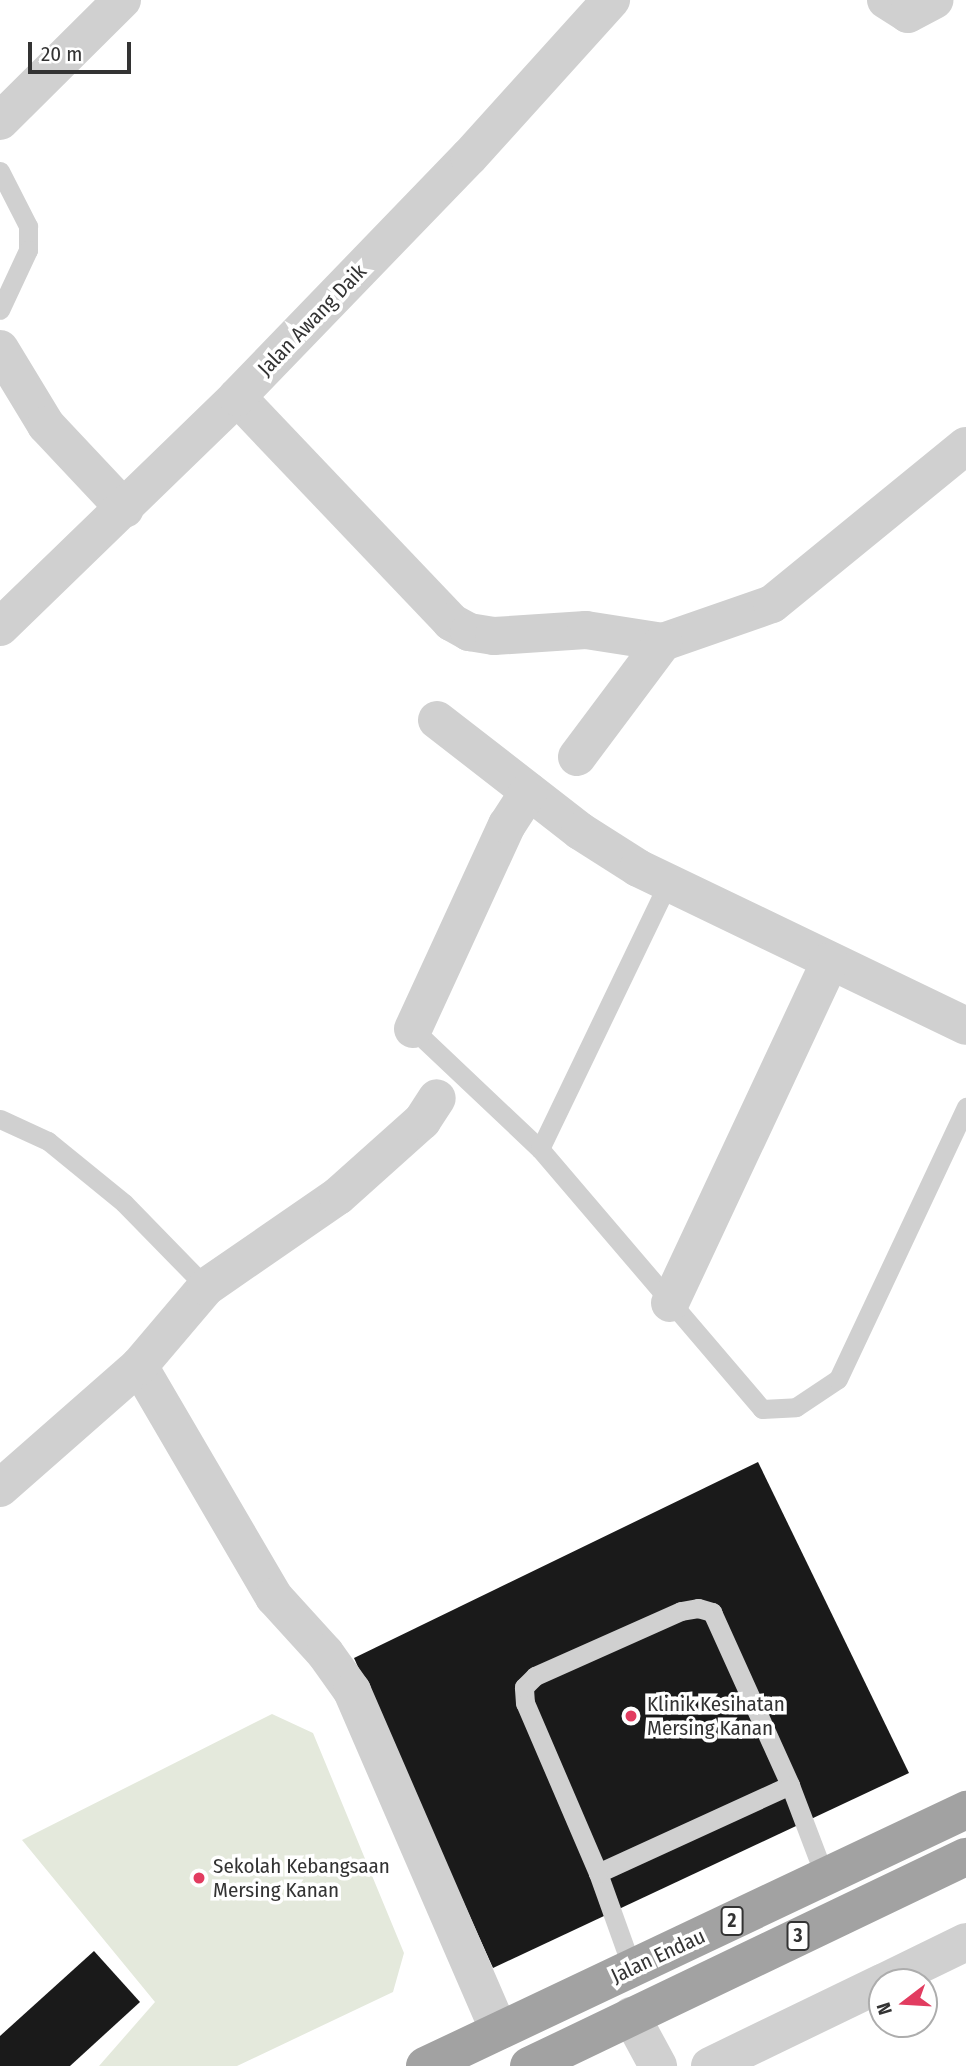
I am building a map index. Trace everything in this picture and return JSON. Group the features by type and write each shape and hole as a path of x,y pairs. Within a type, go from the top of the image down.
{"highway":[{"name":"Jalan Endau","path":"425,2066 966,1810"},
{"name":"Jalan Endau","path":"529,2066 966,1857"}],"street":[{"path":"0,121 122,0"},
{"name":"Jalan Awang Daik","path":"0,627 125,509 237,397 469,157 611,0"},
{"path":"886,0 908,14 934,0"},
{"path":"0,349 46,425 125,509"},
{"path":"237,397 451,622 469,632 494,636 586,630 663,642 772,604 966,446"},
{"path":"576,757 663,642"},
{"path":"438,720 580,831 667,885 966,1026"},
{"path":"413,1029 508,825 529,791"},
{"path":"670,1303 830,962"},
{"path":"0,1488 139,1366 206,1287 338,1196 422,1121 437,1098"},
{"path":"139,1366 274,1597 325,1653 352,1691 499,2031"},
{"path":"912,1968 966,1942"},
{"path":"710,2066 868,1989"},
{"path":"631,2016 658,2066"}],"lane":[{"path":"0,171 28,226 28,250 0,310"},
{"path":"540,1149 667,885"},
{"path":"413,1029 540,1149 752,1401 762,1409 796,1407 838,1379 966,1107"},
{"path":"0,1119 48,1141 115,1195 206,1287"},
{"path":"632,1968 598,1873 525,1703 524,1687 535,1676 681,1611 698,1608 712,1612 790,1785 825,1877"},
{"path":"598,1873 790,1785"}],"shaded area":[{"name":"Sekolah Kebangsaan Mersing Kanan","path":"272,1714 313,1733 404,1953 393,1992 237,2066 99,2066 155,2002 22,1840"}],"building":[{"name":"Klinik Kesihatan Mersing Kanan","path":"758,1462 909,1773 493,1968 354,1658"},
{"path":"94,1951 140,2002 70,2066 0,2066 0,2036"}],"place":[{"name":"Klinik Kesihatan Mersing Kanan","path":"631,1716"},
{"name":"Sekolah Kebangsaan Mersing Kanan","path":"199,1878"}]}
